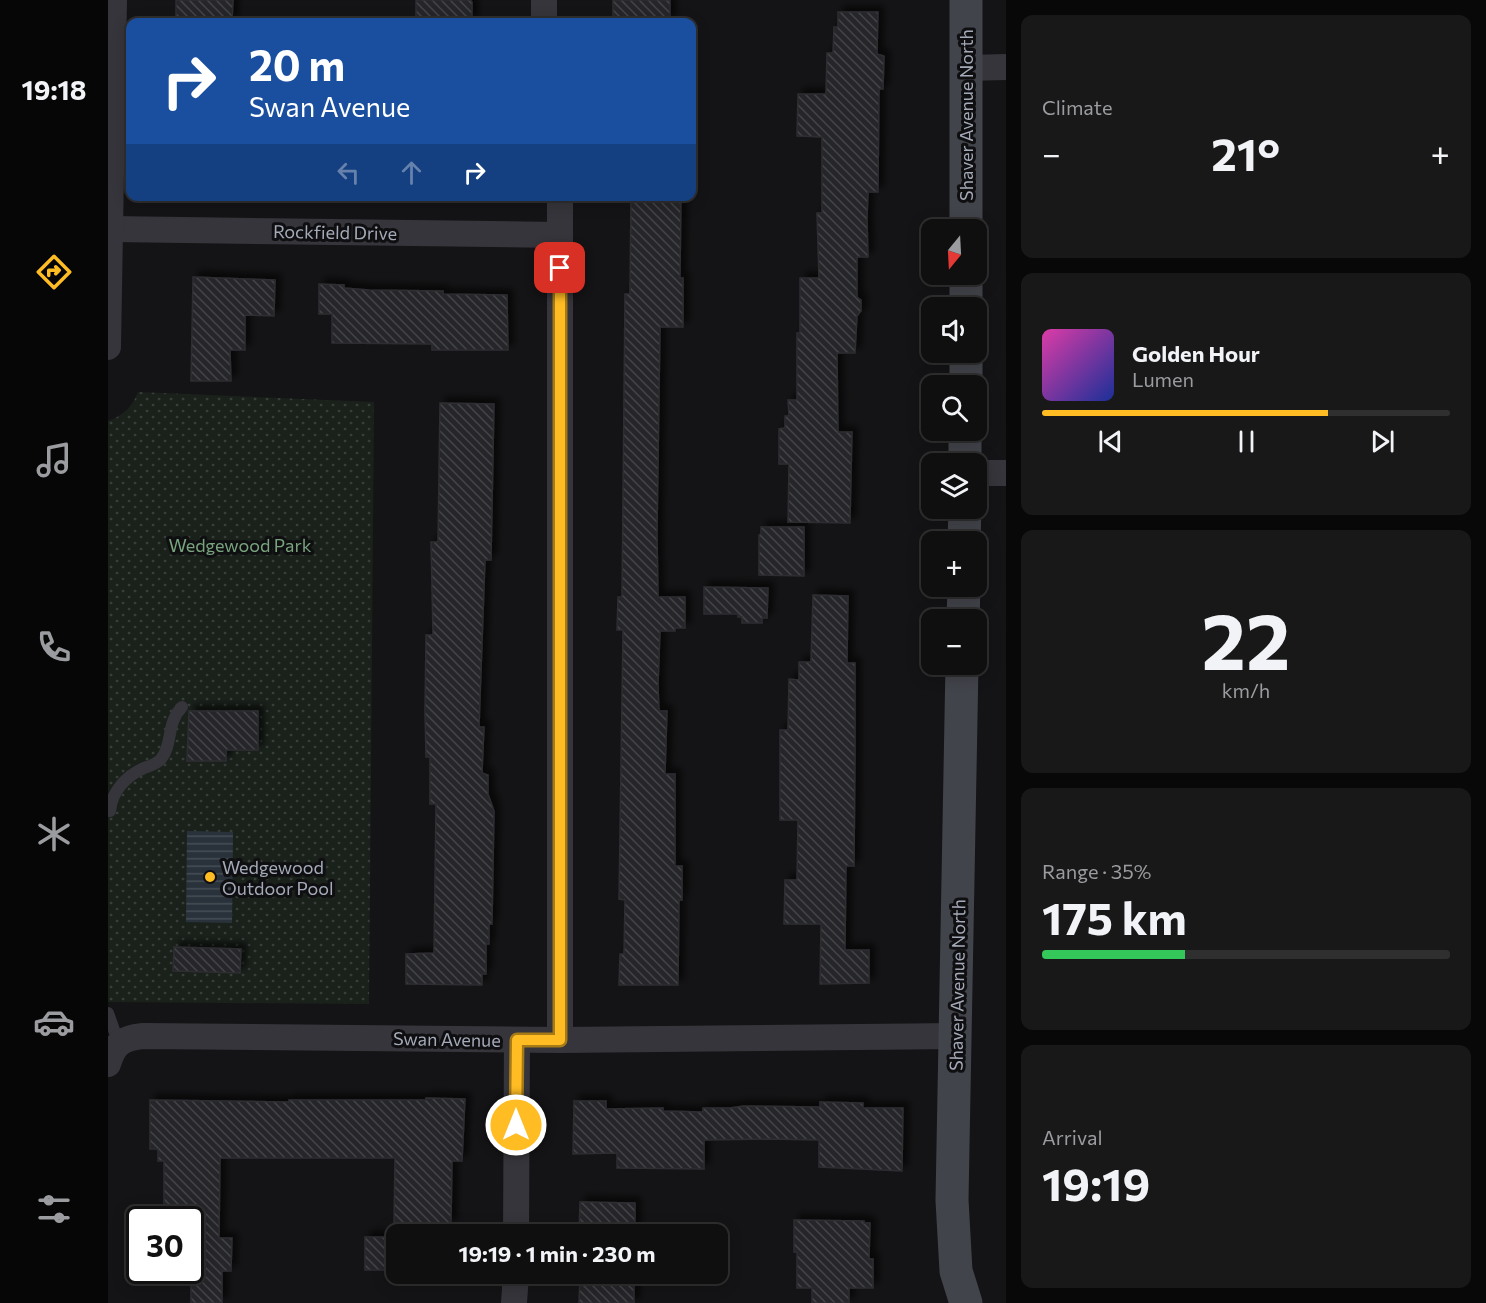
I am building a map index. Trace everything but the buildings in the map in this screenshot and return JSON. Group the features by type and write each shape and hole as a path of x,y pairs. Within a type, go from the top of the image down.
{"street":[{"path":"108,347 114,0"},
{"path":"544,0 544,18"},
{"name":"Shaver Avenue North","path":"966,0 966,219"},
{"path":"967,68 1006,67"},
{"path":"560,201 560,1040"},
{"name":"Rockfield Drive","path":"111,229 560,235"},
{"path":"987,473 1006,473"},
{"name":"Shaver Avenue North","path":"962,675 952,1200 956,1271 966,1303"},
{"name":"Swan Avenue","path":"114,1054 127,1038 143,1036 560,1040 956,1036"},
{"path":"516,1224 517,1040"},
{"path":"514,1303 515,1284"}],"lane":[{"path":"110,811 115,793 126,780 134,773 162,759 170,736 173,716 182,707"},
{"path":"108,1013 114,1054"}],"green space":[{"name":"Wedgewood Park","path":"138,392 374,402 369,1004 108,1002 108,421 127,410"}],"shaded area":[{"name":"Wedgewood Outdoor Pool","path":"187,831 233,832 232,923 186,922"}],"place":[{"name":"Wedgewood Outdoor Pool","path":"210,877"}],"route":[{"path":"516,1125 517,1040 560,1040 560,268"}]}
